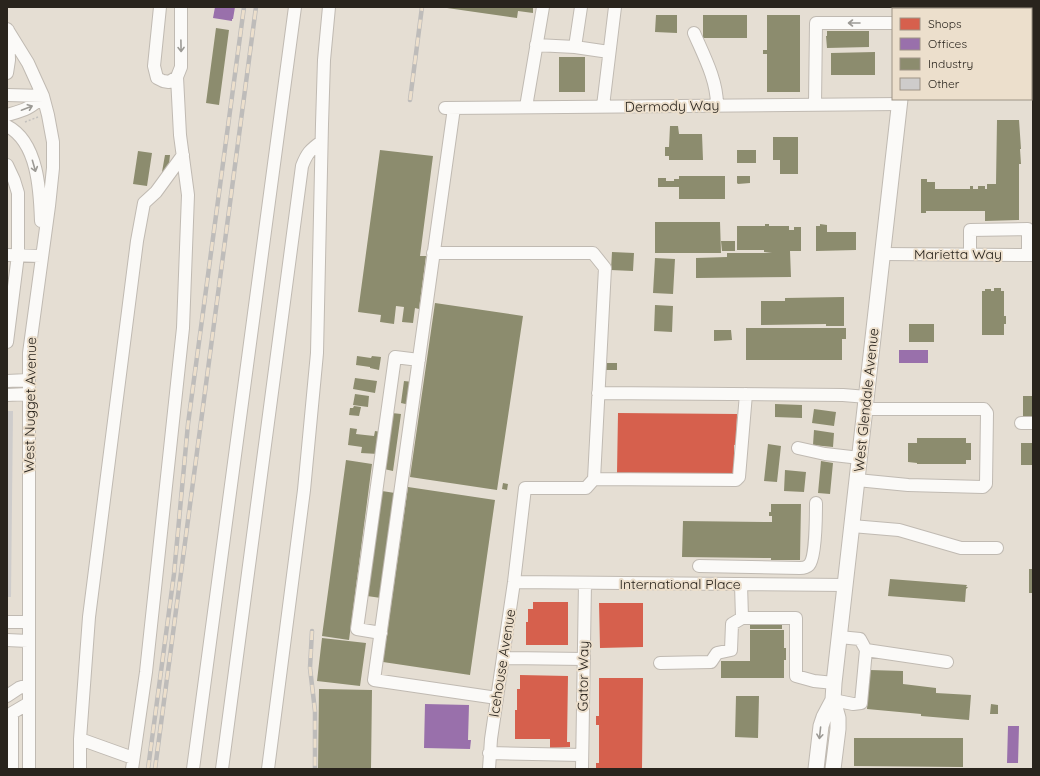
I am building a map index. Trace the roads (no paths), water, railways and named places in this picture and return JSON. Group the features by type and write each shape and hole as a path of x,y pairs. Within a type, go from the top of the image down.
{"main road":[{"name":"West Glendale Avenue","path":"816,769 821,726 832,700 900,102"},
{"name":"West Glendale Avenue","path":"832,700 838,718 833,769"}],"street":[{"path":"160,7 154,66 157,78 163,81 169,82 177,77"},
{"path":"80,739 133,764 147,664 183,328 188,195 183,155 177,77 182,67 181,7"},
{"path":"194,769 295,7"},
{"path":"268,769 304,490 317,353 321,142 324,60 329,7"},
{"path":"526,107 543,7"},
{"path":"576,46 581,7"},
{"path":"603,106 615,7"},
{"path":"814,104 816,24 892,23"},
{"path":"7,72 9,60 8,30"},
{"name":"West Nugget Avenue","path":"8,30 28,63 43,96 53,142 53,168 30,338 28,380 29,769"},
{"path":"694,33 709,68 717,96 717,105"},
{"path":"536,45 576,46 609,52"},
{"path":"7,95 43,96"},
{"path":"7,114 27,109 34,105 43,96"},
{"name":"Dermody Way","path":"433,253 449,108 900,102"},
{"path":"7,126 16,132 21,138 32,159 40,193 42,252 12,255"},
{"path":"222,769 302,166 306,154 321,142"},
{"path":"80,769 80,739 89,617 137,241 144,203 156,192 183,155"},
{"path":"7,165 18,193 12,255 7,342"},
{"path":"970,254 970,230 1028,229 1030,255"},
{"path":"497,698 374,680 433,253 593,253 605,268 594,479 736,480 739,477 742,452 746,394"},
{"name":"Marietta Way","path":"883,254 1030,255"},
{"path":"381,633 357,630 395,358 419,360"},
{"path":"7,381 28,380"},
{"path":"598,393 843,395 866,403 984,409 988,412 986,484 983,487 908,485 857,480"},
{"path":"7,394 28,394"},
{"path":"798,448 825,454 860,458"},
{"name":"Icehouse Avenue","path":"489,769 489,753 514,582 525,488 586,488 594,479"},
{"path":"699,566 803,568 810,564 813,555 816,502"},
{"path":"852,526 899,530 961,548 997,548"},
{"path":"713,584 714,566"},
{"path":"803,568 803,585"},
{"name":"International Place","path":"514,582 845,585"},
{"name":"Gator Way","path":"582,769 585,583"},
{"path":"741,584 742,618"},
{"path":"660,663 711,662 717,652 731,650 732,624 742,618 796,618 796,676 814,681 834,683"},
{"path":"7,622 28,622"},
{"path":"832,700 853,704 862,703 866,650 860,639 839,637"},
{"path":"7,640 28,641"},
{"path":"866,650 947,662"},
{"path":"503,658 584,659"},
{"path":"7,696 19,688 28,685"},
{"path":"12,769 12,713 29,703"},
{"path":"489,753 582,755"}],"railway":[{"path":"148,769 174,574 188,424 244,7"},
{"path":"155,769 256,7"},
{"path":"410,100 422,7"},
{"path":"312,631 310,668 315,711 315,769"}]}
